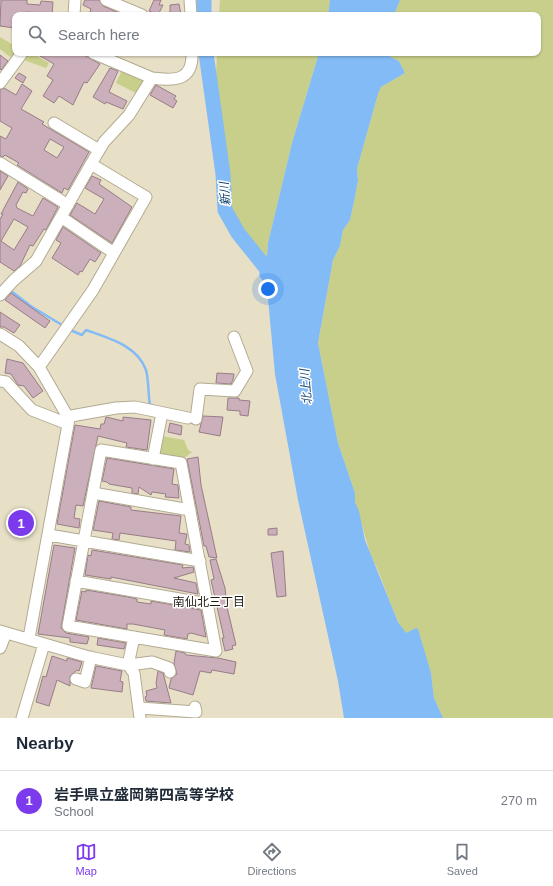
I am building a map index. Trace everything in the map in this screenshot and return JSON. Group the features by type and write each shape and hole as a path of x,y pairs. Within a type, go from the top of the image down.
{"street":[{"path":"74,12 75,0"},
{"path":"106,0 135,12"},
{"path":"190,0 191,12"},
{"path":"0,83 20,56"},
{"path":"100,56 152,78 165,80 182,78 190,70 192,56"},
{"path":"0,295 14,280 36,261 104,142 129,115 152,78"},
{"path":"54,123 99,150"},
{"path":"0,163 68,205"},
{"path":"39,367 93,290 146,197 91,164"},
{"path":"60,217 114,253"},
{"path":"0,334 19,346 39,367 68,422"},
{"path":"29,638 49,535 68,422 71,416 116,408 134,407 192,418 200,389 235,390 247,371 234,337"},
{"path":"0,381 6,382 32,410 68,422"},
{"path":"153,459 162,413"},
{"path":"101,450 181,463 216,651 68,626 92,493 101,450"},
{"path":"92,493 190,510"},
{"path":"49,535 200,561"},
{"path":"76,581 208,604"},
{"path":"0,648 3,632 29,638 44,644 91,657 128,665 152,662 169,668 170,672"},
{"path":"134,637 128,665 134,673 140,713 196,712 196,707"},
{"path":"22,718 44,644"},
{"path":"76,680 85,682 91,657"}],"green space":[{"path":"220,0 330,0 328,12 219,12"},
{"path":"400,0 553,0 553,718 443,718 434,698 431,673 416,628 406,634 403,630 371,556 355,502 355,493 338,443 318,343 333,260 340,246 343,230 350,220 358,180 357,169 378,94 381,87 405,73 399,61 388,56 541,56 541,12 395,12"},
{"path":"0,37 12,44 12,56 17,56 14,60 0,49"},
{"path":"24,56 37,56 49,63 46,68 21,59"},
{"path":"217,56 318,56 292,143 268,243 267,256 263,258 232,210 216,76"},
{"path":"122,70 144,80 138,94 116,83"},
{"path":"161,436 184,440 188,450 192,452 183,459 161,457 158,453"}],"water":[{"path":"330,0 400,0 395,12 328,12"},
{"name":"北上川","path":"318,56 389,56 399,61 405,73 381,87 378,94 357,169 358,180 350,220 343,230 340,246 333,260 318,343 338,443 355,493 355,502 359,511 365,540 398,622 406,633 416,628 418,629 431,673 434,698 443,718 344,718 338,681 298,500 275,374 267,288 259,275 263,258 267,256 268,243 292,143"}],"building":[{"path":"1,0 27,0 27,4 40,5 41,1 53,2 52,12 12,12 12,28 0,26"},
{"path":"85,0 99,0 103,6 117,12 90,12 91,9 83,5"},
{"path":"154,0 161,0 159,5 163,5 160,12 149,11"},
{"path":"179,4 180,12 170,12 170,5"},
{"path":"0,55 8,61 1,70 0,69"},
{"path":"40,56 85,56 100,64 87,83 84,82 73,105 59,96 54,103 43,96 53,80 47,76 54,64"},
{"path":"110,68 118,71 109,92 127,101 123,109 106,102 105,104 93,97"},
{"path":"19,73 26,77 23,83 15,78"},
{"path":"22,84 32,91 21,109 44,122 42,124 89,152 68,190 64,188 62,193 17,165 19,163 5,155 3,157 0,156 0,136 6,139 12,128 0,121 0,90 4,88 16,95","holes":["50,139 64,147 57,158 44,150"]},
{"path":"156,85 176,96 174,99 177,101 173,108 150,95"},
{"path":"0,171 8,176 0,190"},
{"path":"92,176 101,180 99,184 132,207 112,243 70,215 77,203 95,214 104,199 85,188"},
{"path":"18,182 28,189 26,193 23,192 16,205 17,208 33,216 43,198 58,207 46,230 44,229 33,246 30,245 20,266 14,271 0,262 0,219 3,214 1,214","holes":["14,219 28,227 14,250 1,241"]},
{"path":"63,227 101,253 95,262 90,259 82,272 80,271 78,275 52,258 61,243 56,240"},
{"path":"11,293 50,321 45,328 5,300"},
{"path":"0,312 20,325 14,333 4,327 0,327"},
{"path":"7,359 23,363 43,391 33,398 24,386 18,385 11,374 5,373"},
{"path":"217,373 234,374 231,384 216,383"},
{"path":"228,398 239,398 239,400 250,401 248,416 240,415 240,411 227,410"},
{"path":"203,416 223,417 220,436 199,432"},
{"path":"106,417 123,421 123,417 151,420 147,450 126,447 127,443 98,436 83,506 76,505 74,518 80,519 79,528 57,524 75,425 100,429 101,424 104,424"},
{"path":"170,423 182,426 181,435 168,432"},
{"path":"198,457 201,485 217,558 209,557 206,546 204,546 187,459"},
{"path":"107,458 174,469 172,484 178,485 179,498 165,497 166,494 152,492 151,495 139,487 138,494 132,493 132,488 109,484 102,481"},
{"path":"99,501 131,507 131,510 181,516 179,533 187,534 185,544 189,545 190,552 175,550 176,541 120,533 119,540 112,539 113,533 93,530"},
{"path":"277,528 277,535 268,535 268,529"},
{"path":"54,545 75,548 61,628 66,633 89,637 87,644 70,642 70,638 38,634"},
{"path":"92,550 183,565 182,568 193,567 194,572 174,578 196,583 198,594 111,577 111,579 85,575 88,555 91,556"},
{"path":"283,551 286,596 277,597 271,553"},
{"path":"216,559 225,588 227,607 236,645 232,646 233,649 225,651 222,638 224,638 211,580 214,579 210,560"},
{"path":"86,590 137,599 137,602 151,604 151,601 201,610 206,637 191,633 188,634 187,639 164,635 165,630 133,624 127,624 127,629 76,620 82,591 86,592"},
{"path":"98,638 126,643 124,649 97,645"},
{"path":"176,651 185,653 186,655 218,658 236,662 234,674 212,670 211,673 200,671 193,695 169,688 171,679 177,674 174,663"},
{"path":"52,656 67,661 67,658 82,662 79,671 77,670 70,676 70,686 57,680 49,706 36,702 43,676 46,677"},
{"path":"96,666 122,671 120,681 123,682 122,692 91,688"},
{"path":"158,671 163,673 171,703 146,701 146,691 157,688 156,683"}],"waterway":[{"name":"新川","path":"204,0 204,12"},
{"name":"新川","path":"206,56 223,174 225,210 238,233 274,278"},
{"path":"11,291 32,307 62,325"},
{"path":"70,330 82,335 86,330 103,336 129,348 136,354 142,361 146,370 150,405 152,405"}],"place":[{"name":"岩手県立盛岡第四高等学校","path":"21,523"}],"district":[{"name":"南仙北三丁目","path":"209,602"}]}
